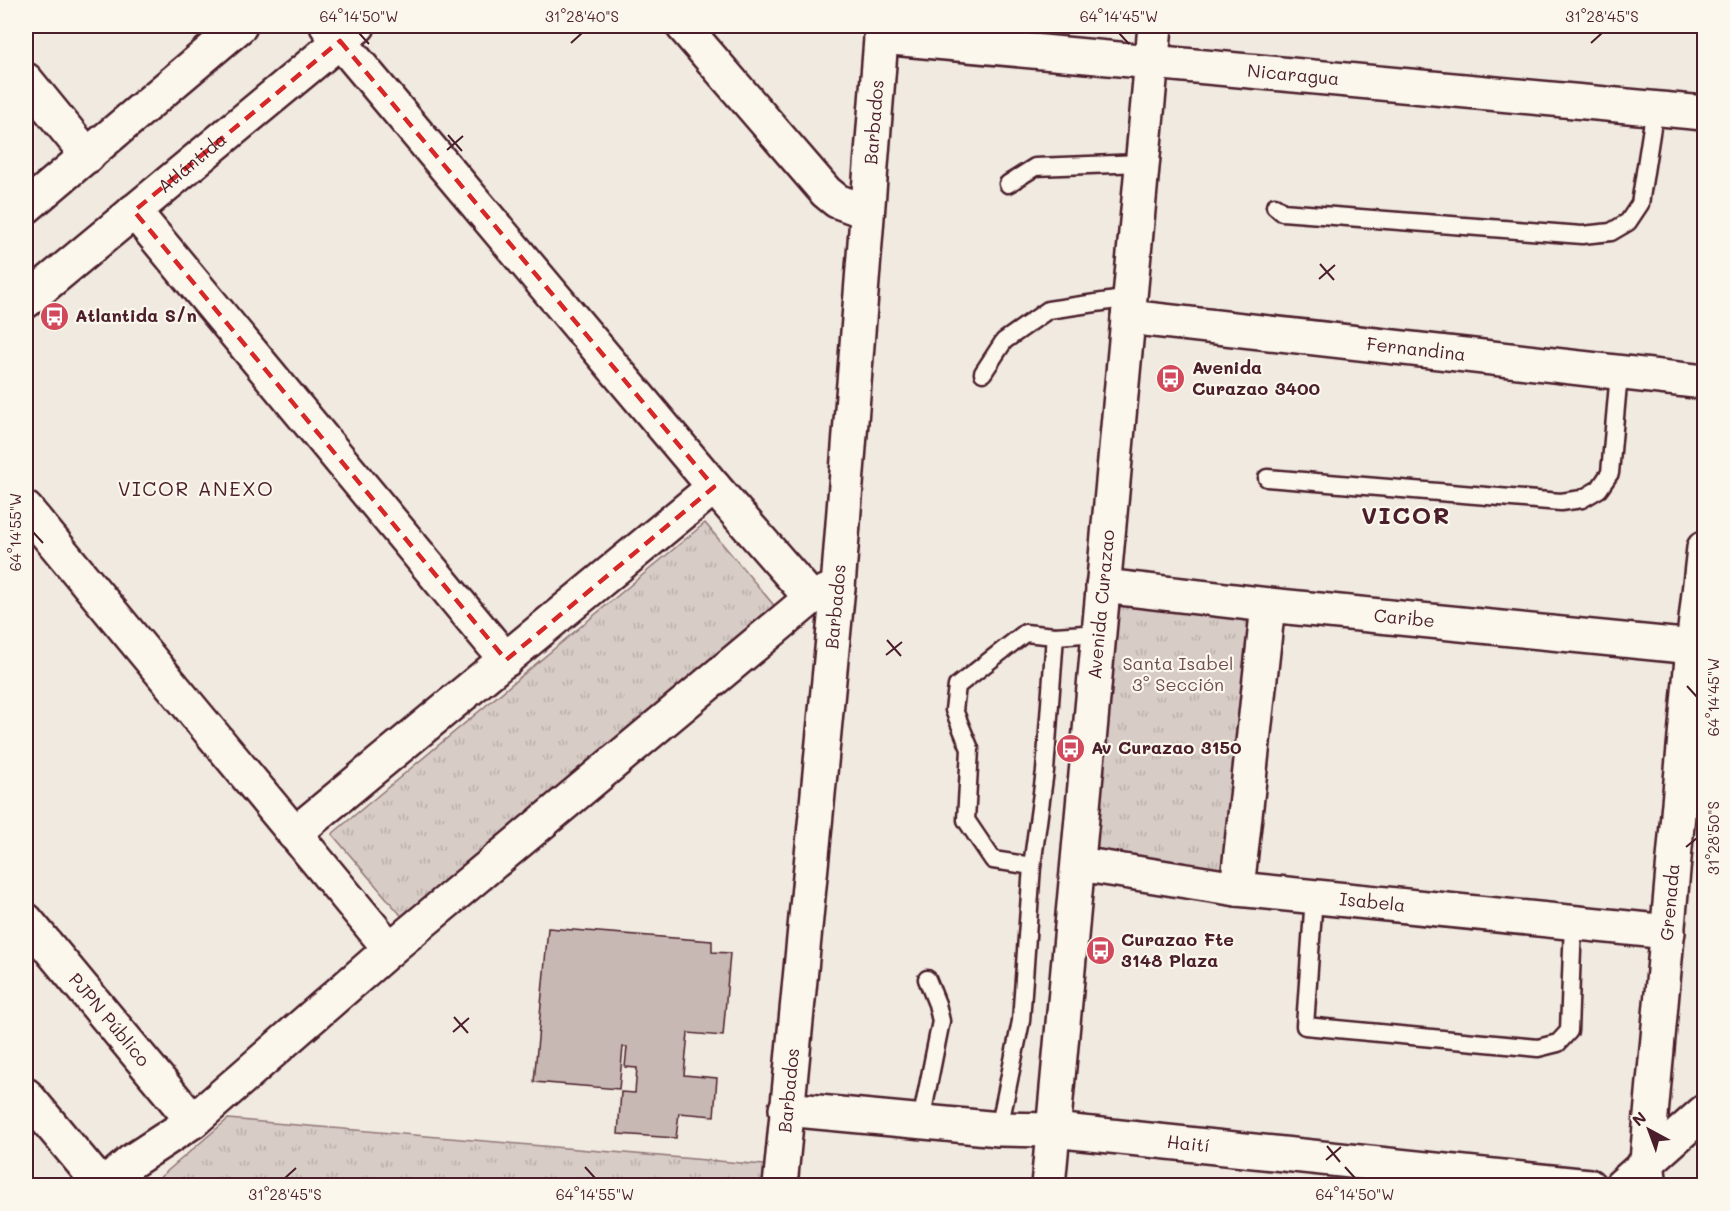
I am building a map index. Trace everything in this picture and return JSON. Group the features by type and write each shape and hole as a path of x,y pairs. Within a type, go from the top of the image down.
{"street":[{"path":"26,207 240,26"},
{"path":"683,26 826,192 837,201 867,212"},
{"name":"Avenida Curazao","path":"1048,1185 1155,26"},
{"path":"26,1095 103,1185 132,1161 193,1121 390,949 824,592 714,487 342,30"},
{"name":"Atlántida","path":"26,301 134,211 342,30"},
{"name":"Barbados","path":"780,1185 824,592 867,212 882,31"},
{"name":"Nicaragua","path":"882,31 1152,62 1704,113"},
{"path":"26,80 88,156"},
{"path":"134,211 506,660"},
{"name":"Fernandina","path":"1129,308 1704,382"},
{"path":"294,834 714,487"},
{"path":"26,509 390,949"},
{"name":"Grenada","path":"1648,1174 1668,932 1699,647 1704,548"},
{"name":"Caribe","path":"1103,586 1268,605 1699,647"},
{"path":"1237,889 1268,605"},
{"name":"Isabela","path":"1078,864 1237,889 1668,932"},
{"name":"PJPN Público","path":"26,920 193,1121"},
{"name":"Haití","path":"786,1109 999,1129 1053,1130 1589,1185"},
{"path":"1622,1185 1648,1174 1704,1112"}],"lane":[{"path":"1275,206 1282,212 1525,231 1582,235 1611,232 1628,222 1640,204 1655,108"},
{"path":"1008,184 1035,167 1142,163"},
{"path":"983,373 1004,341 1048,310 1129,308"},
{"path":"1267,478 1561,502 1582,499 1599,489 1610,473 1619,372"},
{"path":"1032,866 993,860 966,820 970,749 954,710 957,686 1025,633 1055,636 1100,633"},
{"path":"999,1129 1021,1021 1032,866 1045,771 1055,636"},
{"path":"1314,897 1305,1026 1538,1048 1558,1043 1569,1031 1573,923"},
{"path":"921,1121 941,1021 927,979"}],"highlighted area":[{"path":"340,41 714,487 506,660 134,211"}],"green space":[{"path":"705,523 777,609 405,920 332,834"},
{"name":"Santa Isabel 3° Sección","path":"1113,594 1259,607 1230,878 1086,863"},
{"path":"228,1119 764,1165 762,1185 151,1185"}],"building":[{"path":"548,928 712,941 712,952 730,953 723,1036 688,1033 684,1075 717,1078 714,1116 679,1113 676,1138 618,1134 621,1092 635,1093 637,1068 625,1067 627,1047 623,1047 619,1089 534,1082"}],"place":[{"name":"Atlantida S/n","path":"54,316"},
{"name":"Avenida Curazao 3400","path":"1171,378"},
{"name":"Av Curazao 3150","path":"1070,748"},
{"name":"Curazao Fte 3148 Plaza","path":"1100,950"}],"district":[{"name":"VICOR ANEXO","path":"196,489"},
{"name":"VICOR","path":"1406,516"}]}
